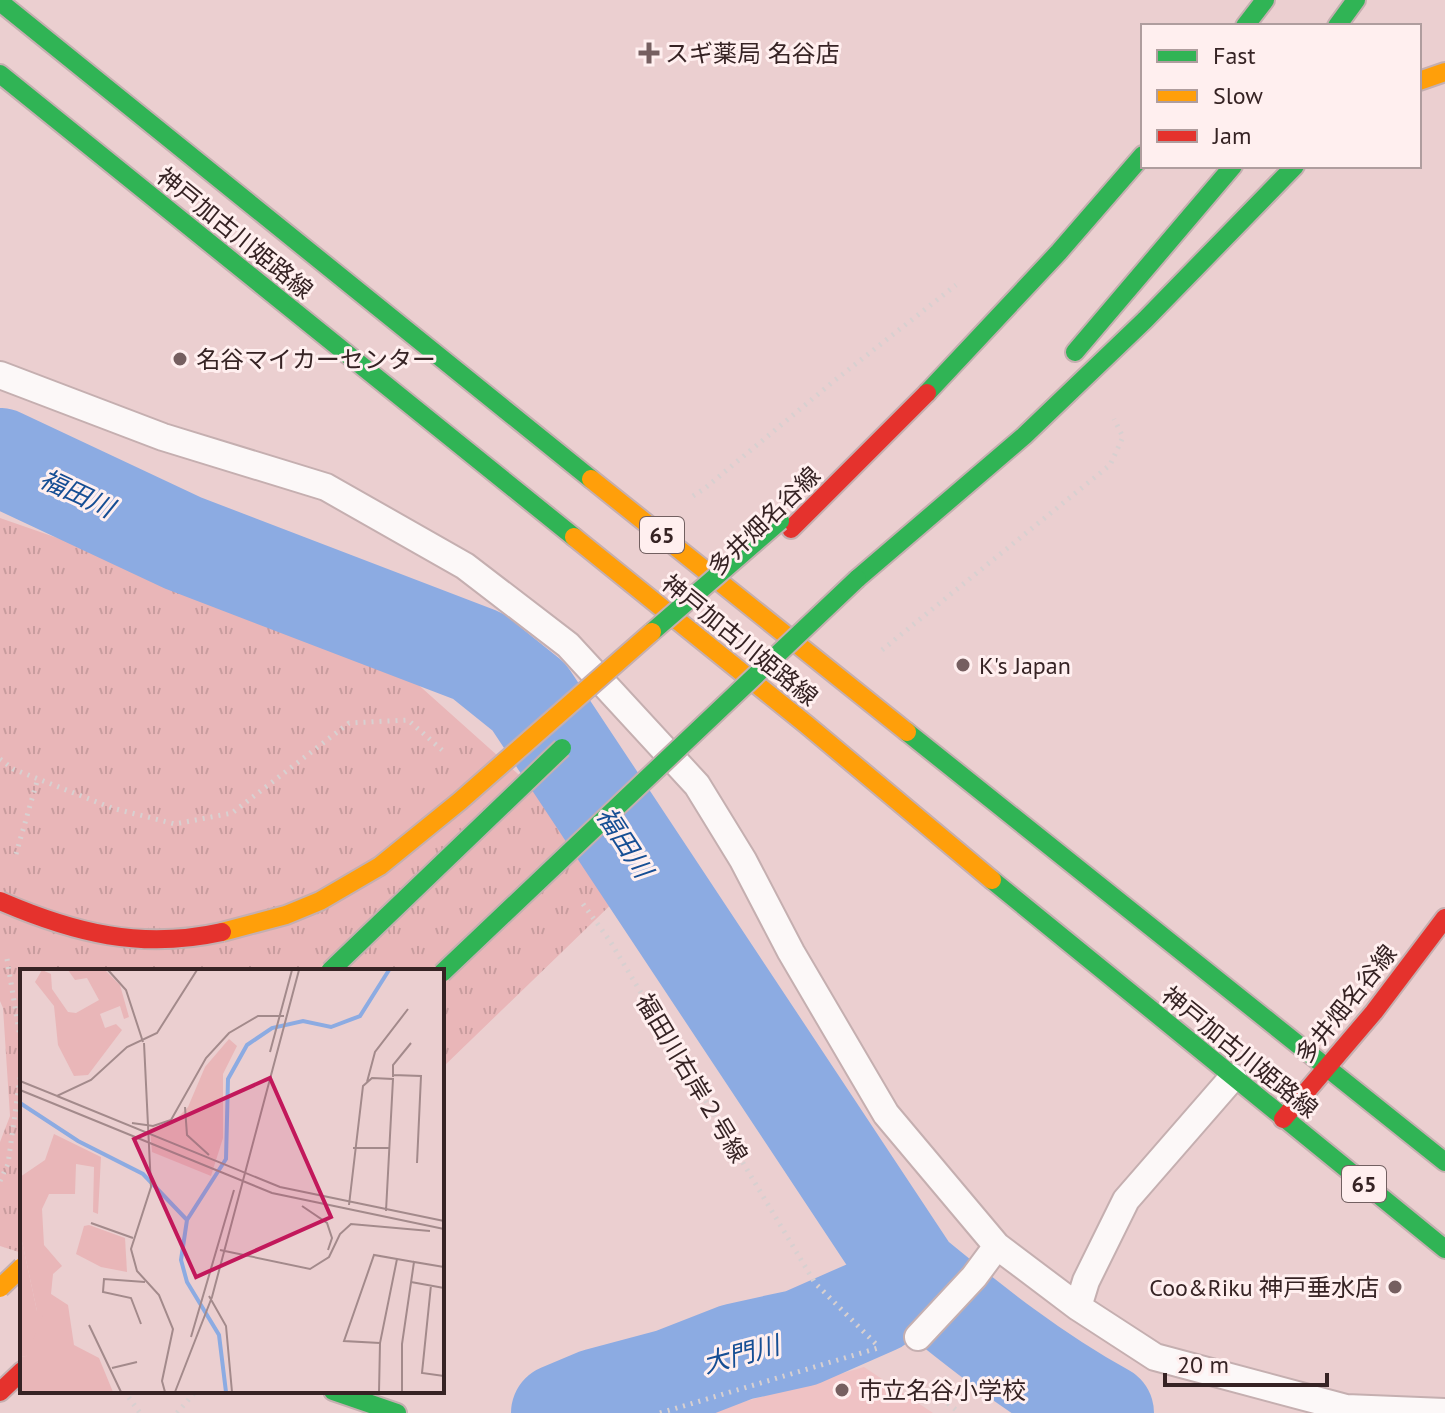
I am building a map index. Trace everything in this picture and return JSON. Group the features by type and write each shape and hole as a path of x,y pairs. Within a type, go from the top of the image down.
{"street":[{"path":"1247,24 1265,0"},
{"path":"1338,24 1356,0"},
{"name":"神戸加古川姫路線","path":"0,2 1445,1162"},
{"path":"1421,80 1445,72"},
{"name":"神戸加古川姫路線","path":"0,74 795,715 1445,1249"},
{"path":"0,901 49,922 110,937 172,939 231,931 309,906 378,868 889,434 997,323 1141,157"},
{"path":"1058,371 1231,168"},
{"path":"857,579 1035,426 1145,320 1293,168"},
{"path":"444,971 857,579 1009,426"},
{"name":"多井畑名谷線","path":"676,639 785,525"},
{"path":"607,706 630,684"},
{"path":"332,969 572,739"},
{"name":"多井畑名谷線","path":"1283,1119 1374,1012 1445,918"},
{"path":"0,1288 20,1269"},
{"path":"0,1271 20,1278"},
{"path":"0,1392 20,1373"},
{"path":"339,1393 397,1413"}],"lane":[{"path":"0,375 163,437 326,487 465,566 568,645 697,785 743,860 791,952 886,1114 997,1246 1078,1307 1155,1357 1346,1408 1445,1412"},
{"path":"1078,1307 1086,1281 1126,1200 1233,1077"},
{"path":"918,1337 974,1277 997,1246"}],"path":[{"path":"704,489 834,381 962,281"},
{"path":"880,651 1110,465 1123,437 1114,419"},
{"path":"0,759 13,769 112,808 175,824 232,813 349,723 408,720 453,760"},
{"name":"福田川右岸２号線","path":"574,893 610,941 815,1283 864,1333"},
{"path":"0,1181 8,1164 20,1077"},
{"path":"660,1413 879,1347"},
{"path":"905,1371 960,1413"},
{"path":"125,1393 140,1413"},
{"path":"177,1413 194,1393"}],"shaded area":[{"name":"市立名谷小学校","path":"864,1367 933,1413 706,1413"}],"green space":[{"path":"0,518 342,637 413,680 555,807 626,890 444,1066 444,969 20,969 20,1252 0,1246 0,1142 10,1116 0,1001"}],"waterway":[{"name":"福田川","path":"0,457 183,543 478,656 529,697 912,1275 1029,1366 1105,1413"},
{"name":"大門川","path":"560,1413 598,1397 673,1377 737,1352 801,1338 876,1305 912,1275"}],"traffic: fast":[{"path":"1247,24 1265,0"},
{"path":"1338,24 1356,0"},
{"path":"0,2 591,479"},
{"path":"0,74 574,537"},
{"path":"927,393 1059,252 1141,157"},
{"path":"1075,352 1231,168"},
{"path":"857,579 1024,436 1145,320 1293,168"},
{"path":"652,632 780,521"},
{"path":"444,971 857,579"},
{"path":"907,732 1445,1162"},
{"path":"332,969 562,748"},
{"path":"992,880 1445,1249"},
{"path":"339,1393 397,1413"}],"traffic: slow":[{"path":"1421,80 1445,72"},
{"path":"591,479 907,732"},
{"path":"574,537 807,725 992,880"},
{"path":"222,932 286,915 320,901 380,866 460,801 652,632"},
{"path":"0,1288 20,1269"}],"traffic: jam":[{"path":"791,529 927,393"},
{"path":"0,901 81,930 136,939 192,937 222,932"},
{"path":"1283,1119 1374,1012 1445,918"},
{"path":"0,1392 20,1373"}],"place":[{"name":"スギ薬局 名谷店","path":"649,53"},
{"name":"名谷マイカーセンター","path":"180,359"},
{"name":"K's Japan","path":"963,665"},
{"name":"Coo&Riku 神戸垂水店","path":"1395,1287"},
{"name":"市立名谷小学校","path":"842,1390"}]}
